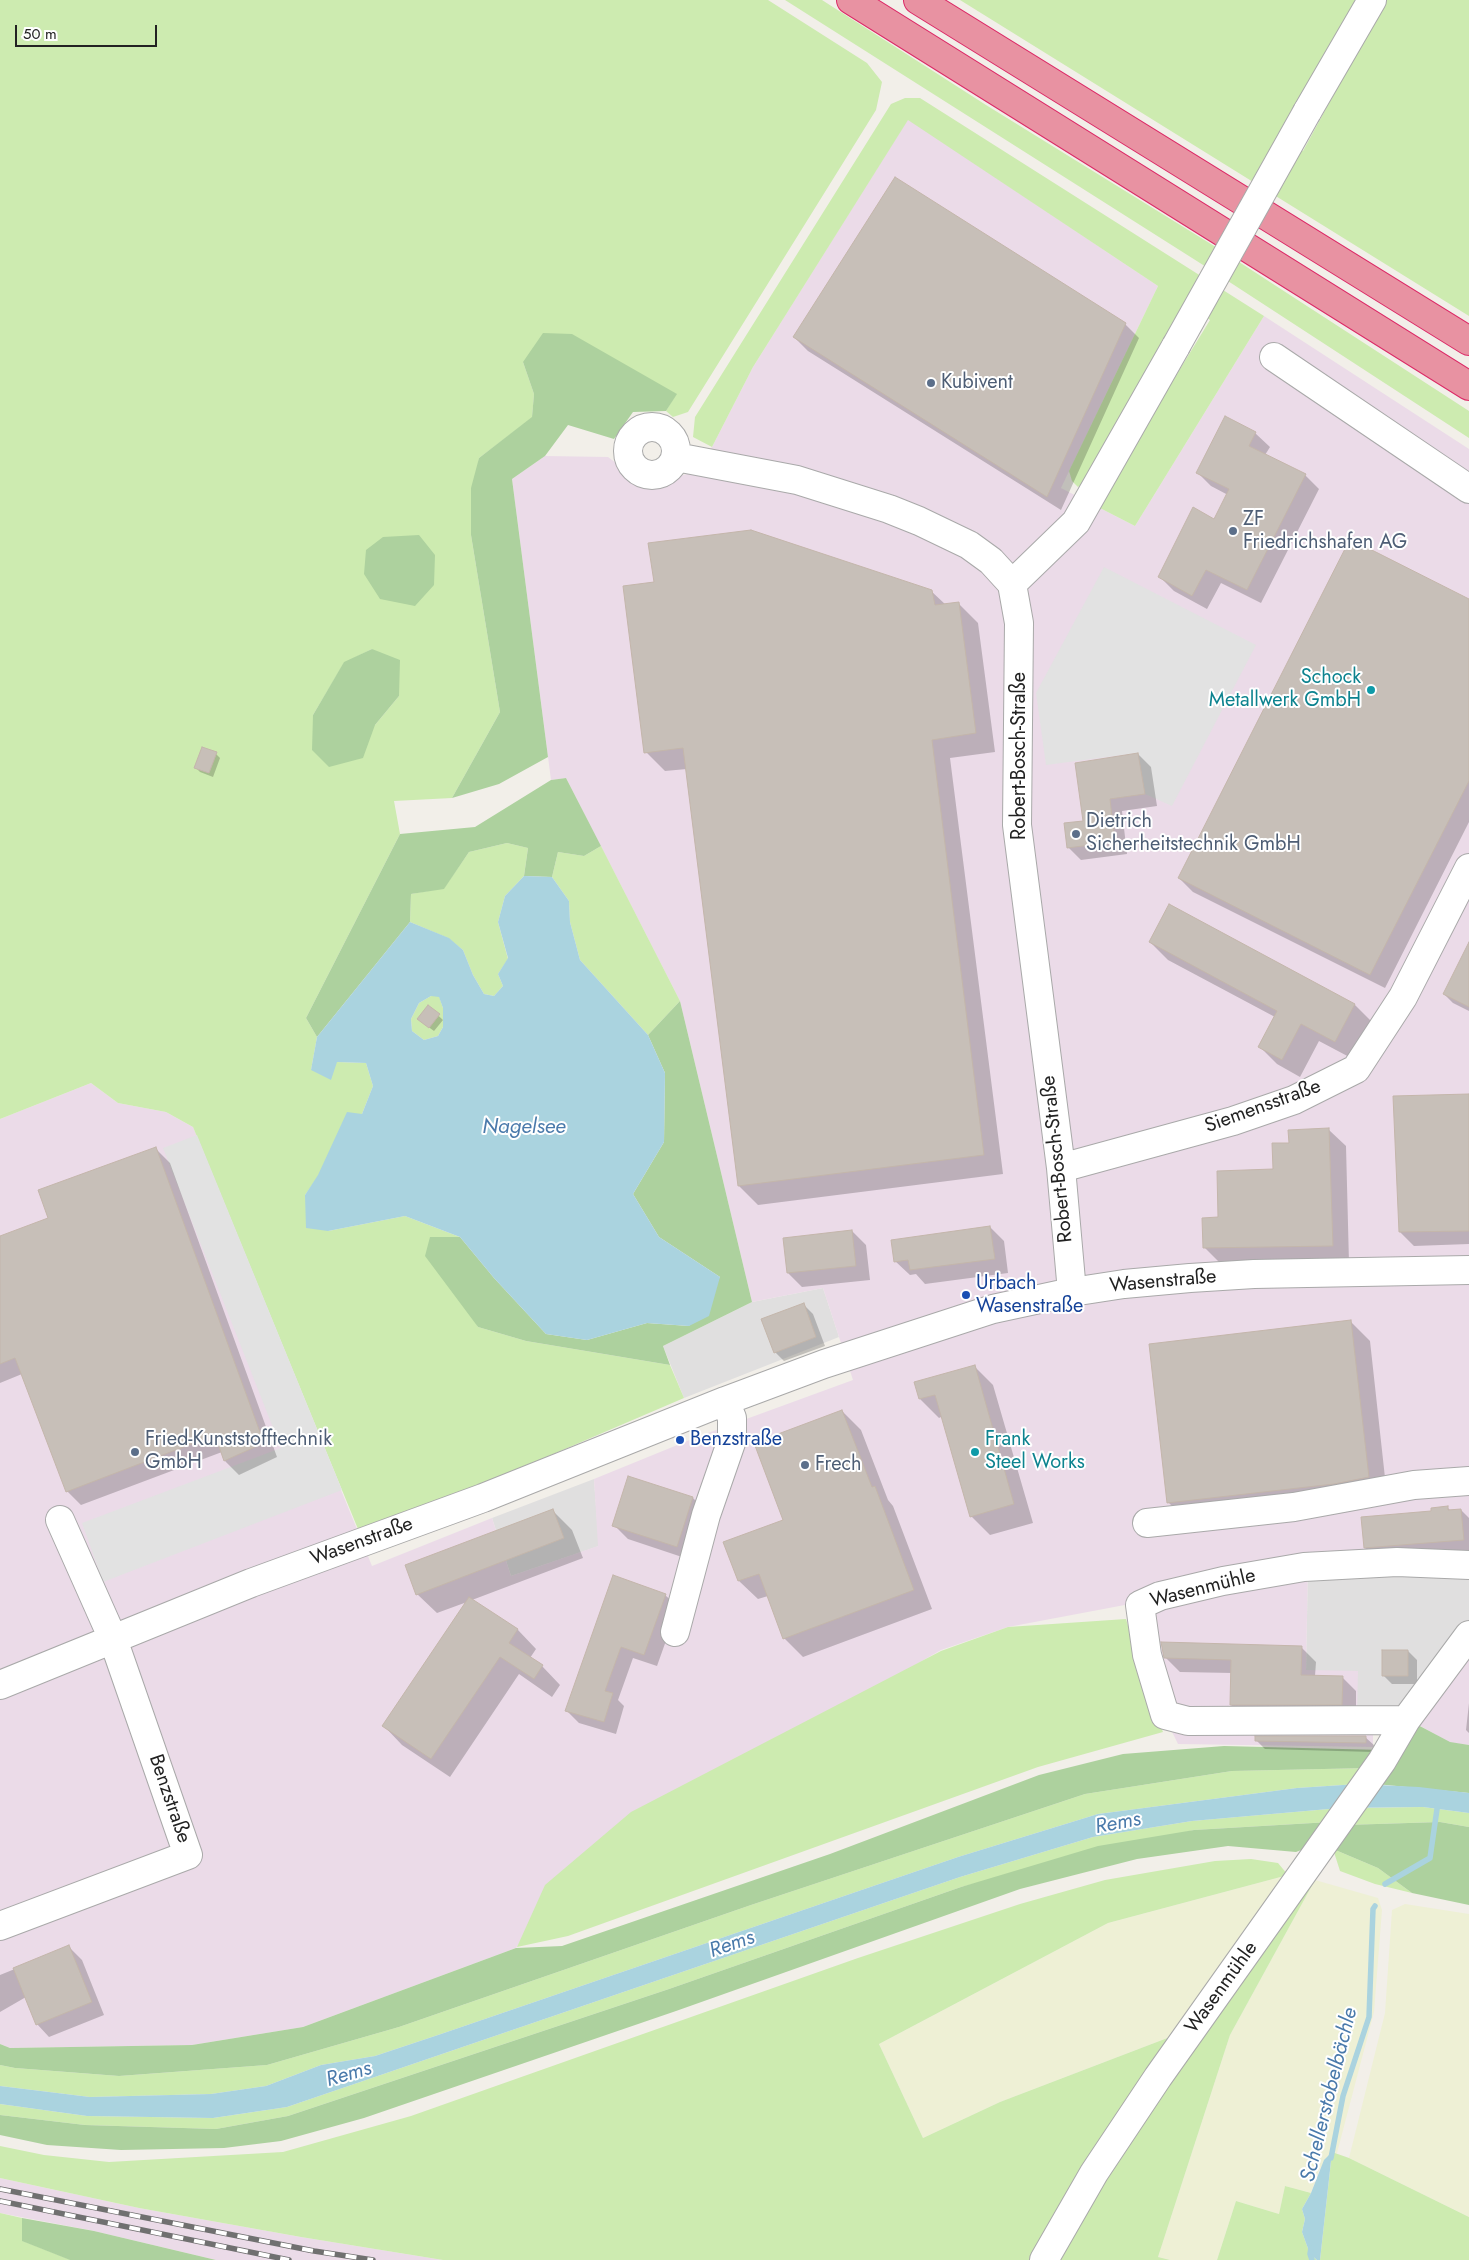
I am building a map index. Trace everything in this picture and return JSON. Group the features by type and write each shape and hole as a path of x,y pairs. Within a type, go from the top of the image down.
{"highway":[{"path":"851,0 1469,386"},
{"path":"918,0 1469,341"}],"street":[{"path":"676,457 797,480 920,520 969,545 991,561 1012,584 1076,522 1372,0"},
{"path":"1274,357 1469,489"},
{"name":"Robert-Bosch-Straße","path":"1012,584 1020,623 1017,825 1061,1168 1072,1292"},
{"name":"Siemensstraße","path":"1061,1168 1233,1121 1294,1100 1356,1069 1403,997 1469,868"},
{"name":"Wasenstraße","path":"0,1685 251,1583 483,1498 724,1401 824,1364 993,1309 1072,1292 1124,1284 1254,1274 1469,1270"},
{"path":"674,1632 706,1515 732,1440 732,1418 724,1401"},
{"path":"1146,1523 1294,1506 1414,1485 1469,1481"},
{"path":"60,1520 113,1638"},
{"name":"Wasenmühle","path":"1406,1720 1188,1721 1165,1714 1147,1655 1140,1605 1169,1594 1223,1581 1304,1567 1397,1562 1469,1565"},
{"name":"Wasenmühle","path":"1044,2260 1094,2174 1158,2077 1382,1761 1406,1720 1469,1635"},
{"name":"Benzstraße","path":"0,1926 188,1855 113,1638"}],"shaded area":[{"path":"908,119 1158,286 1061,488 1135,526 1264,316 1469,449 1469,1557 1308,1563 1306,1670 1358,1671 1357,1716 1373,1725 1373,1747 1178,1744 1159,1705 1146,1601 1008,1627 941,1650 653,1817 560,1888 516,1948 303,2027 192,2045 10,2048 0,2044 0,1119 91,1083 118,1103 166,1112 193,1127 372,1566 492,1518 511,1576 598,1546 594,1479 697,1437 853,1380 823,1288 752,1302 680,1001 566,778 551,780 512,479 545,456 608,457 645,485 687,474 712,447 753,367"},
{"path":"1104,567 1256,645 1172,806 1145,794 1138,753 1046,765 1036,693"},
{"path":"197,1135 342,1490 103,1582 82,1523 281,1448 163,1148"},
{"path":"823,1288 839,1337 684,1398 663,1346 752,1302"},
{"path":"594,1479 599,1546 511,1576 492,1518"},
{"path":"1469,1557 1469,1633 1416,1724 1357,1716 1306,1670 1308,1562"},
{"path":"1469,1633 1469,1745 1450,1743 1417,1724"},
{"path":"0,2178 139,2208 443,2260 216,2260 94,2231 0,2213"}],"green space":[{"path":"0,0 768,0 867,63 882,82 876,110 688,412 673,417 666,411 676,394 523,362 534,394 532,418 479,458 471,535 500,712 452,798 394,801 400,834 306,1018 317,1037 311,1070 337,1062 366,1063 373,1086 362,1114 305,1195 328,1231 405,1216 460,1237 430,1237 478,1327 526,1341 670,1365 684,1398 481,1485 358,1529 193,1127 166,1112 118,1103 91,1083 0,1119","holes":["372,649 399,696 375,725 313,715 344,663"]},
{"path":"785,0 822,0 986,105 1219,249 1469,411 1469,438 1211,270"},
{"path":"960,0 1363,0 1284,141 1303,151 1385,0 1469,0 1469,316"},
{"path":"905,98 920,98 1264,316 1135,526 1096,506 1210,320 1189,305 1089,478 1078,487 1072,481 1069,471 1158,286 908,120 753,367 712,447 693,437 695,417 891,104"},
{"path":"543,333 572,334 677,394 666,411 633,412 614,439 568,425 545,456 512,479 548,757 499,784 452,798 500,712 471,535 471,488 479,458 532,417 534,394 523,362"},
{"path":"419,535 435,555 434,585 415,606 380,599 364,574 366,550 383,537"},
{"path":"372,649 400,660 399,696 375,725 363,758 329,767 312,750 313,715 344,662"},
{"path":"566,778 601,846 584,856 558,852 552,877 524,876 528,848 507,843 469,852 444,889 411,894 410,922 317,1037 306,1018 400,834 475,827 551,780"},
{"path":"507,843 528,848 524,876 505,896 498,922 508,959 498,974 503,986 494,996 484,994 473,975 463,950 448,938 410,922 411,894 444,888 469,852"},
{"path":"601,846 680,1001 648,1035 580,960 570,922 569,901 552,877 558,852 584,856"},
{"path":"431,996 439,996 443,1008 443,1027 438,1036 424,1040 412,1031 411,1019 419,1003"},
{"path":"680,1001 752,1302 663,1346 670,1365 526,1341 478,1327 425,1256 430,1237 460,1237 494,1278 546,1334 587,1340 647,1323 689,1326 720,1277 659,1237 633,1194 664,1142 665,1073 648,1035"},
{"path":"1126,1619 1153,1708 1163,1732 1038,1767 568,1936 517,1947 545,1885 631,1812 941,1651 1008,1627"},
{"path":"1416,1724 1450,1742 1469,1745 1469,1793 1376,1784"},
{"path":"1224,1746 1383,1750 1370,1768 1232,1771 1085,1794 751,1905 399,2027 267,2065 119,2076 15,2068 0,2065 0,2044 10,2048 192,2045 303,2027 516,1948 562,1946 830,1854 1039,1775 1123,1754"},
{"path":"1370,1768 1358,1784 1297,1788 1098,1814 958,1857 375,2056 321,2065 266,2086 211,2094 90,2097 0,2086 0,2065 15,2068 119,2076 267,2065 399,2027 751,1905 1085,1794 1232,1771"},
{"path":"1423,1807 1469,1813 1469,1827 1440,1822 1345,1825 1356,1808"},
{"path":"1340,1808 1330,1822 1194,1830 961,1887 669,1989 288,2116 216,2129 85,2125 0,2115 0,2104 87,2116 213,2118 287,2107 960,1877 1093,1837 1192,1821"},
{"path":"1330,1822 1317,1844 1296,1852 1228,1846 1137,1859 1020,1889 676,2011 364,2118 281,2141 224,2148 121,2150 47,2145 0,2135 0,2115 85,2125 216,2129 288,2116 669,1989 961,1887 1098,1846 1194,1830"},
{"path":"1440,1822 1469,1827 1469,1905 1412,1893 1378,1868 1333,1849 1345,1825"},
{"path":"1333,1849 1378,1868 1412,1893 1375,1884 1340,1871"},
{"path":"1251,1859 1278,1863 1288,1875 1108,1923 879,2044 923,2138 1000,2102 1170,2037 1035,2260 443,2260 139,2208 0,2178 0,2146 44,2155 109,2162 283,2152 411,2116 858,1958 1020,1904 1105,1880 1215,1861"},
{"path":"1288,1875 1170,2037 1000,2102 923,2138 879,2044 1108,1923"},
{"path":"1315,1880 1378,1898 1382,1910 1374,2012 1337,2153 1332,2153 1319,2170 1311,2193 1285,2186 1279,2214 1236,2201 1217,2260 1170,2260 1158,2257 1230,2035"},
{"path":"1315,1880 1230,2035 1158,2257 1170,2260 1052,2260 1097,2178"},
{"path":"1405,1904 1469,1914 1469,2217 1349,2158 1385,2013 1392,1910"},
{"path":"1332,2152 1349,2158 1469,2217 1469,2260 1320,2260"},
{"path":"1285,2186 1311,2193 1302,2209 1305,2219 1302,2232 1310,2254 1317,2260 1217,2260 1236,2201 1279,2214"},
{"path":"0,2213 22,2218 23,2241 71,2260 0,2260"},
{"path":"22,2218 94,2231 216,2260 70,2260 22,2241"}],"water":[{"name":"Nagelsee","path":"524,876 552,877 569,901 570,922 580,960 648,1035 665,1073 664,1142 633,1194 659,1237 720,1277 709,1316 689,1326 647,1323 587,1340 546,1334 494,1278 460,1237 405,1216 328,1231 306,1228 305,1195 318,1175 347,1112 362,1114 373,1086 366,1063 337,1062 331,1080 311,1070 317,1037 410,922 449,938 463,950 473,975 484,994 494,996 503,986 498,974 508,958 498,922 505,896","holes":["431,996 439,997 443,1008 443,1027 438,1036 424,1040 412,1031 411,1019 419,1003"]},
{"name":"Rems","path":"1358,1784 1419,1787 1469,1793 1469,1813 1423,1807 1340,1808 1192,1821 1093,1837 960,1877 287,2107 213,2118 87,2116 0,2104 0,2086 90,2097 211,2094 266,2086 321,2065 375,2056 958,1857 1098,1814 1297,1788"},
{"path":"1332,2152 1320,2260 1317,2260 1310,2254 1302,2232 1305,2219 1302,2209 1311,2193 1324,2160"}],"building":[{"path":"895,177 1126,323 1047,497 793,337"},
{"path":"1225,416 1256,432 1249,446 1306,474 1247,590 1206,570 1192,596 1158,577 1193,507 1214,519 1229,489 1196,473"},
{"path":"751,530 932,590 935,605 959,602 976,733 932,740 984,1155 738,1186 683,748 644,753 623,586 654,582 648,543"},
{"name":"Schock Metallwerk GmbH","path":"1350,539 1469,599 1469,781 1370,975 1178,878"},
{"path":"202,747 217,752 209,773 194,768"},
{"path":"1138,753 1145,794 1110,799 1115,842 1067,848 1064,823 1083,821 1075,763"},
{"path":"1169,904 1355,1004 1335,1042 1301,1024 1282,1060 1258,1047 1277,1011 1149,942"},
{"path":"1469,942 1469,1007 1443,994"},
{"path":"428,1005 440,1014 429,1028 417,1019"},
{"path":"1469,1094 1469,1231 1399,1232 1393,1096"},
{"path":"1329,1128 1333,1246 1203,1248 1202,1218 1218,1217 1217,1171 1273,1169 1272,1143 1289,1143 1288,1130"},
{"path":"156,1147 264,1443 224,1461 215,1435 66,1492 15,1358 0,1364 0,1236 48,1218 38,1190"},
{"path":"990,1226 995,1259 910,1270 908,1260 894,1262 891,1240"},
{"path":"852,1230 856,1266 787,1273 783,1238"},
{"path":"804,1303 816,1337 774,1353 761,1319"},
{"path":"1351,1320 1369,1477 1334,1484 1167,1503 1149,1344"},
{"name":"Frank Steel Works","path":"975,1365 1014,1504 970,1517 935,1395 919,1399 914,1382"},
{"path":"842,1410 872,1487 875,1486 914,1590 783,1639 759,1574 738,1581 723,1542 783,1520 754,1443"},
{"path":"628,1476 693,1497 677,1547 612,1526"},
{"path":"1448,1506 1448,1510 1461,1509 1464,1540 1364,1548 1361,1517 1431,1511 1431,1508"},
{"path":"553,1509 564,1538 416,1595 405,1565"},
{"path":"613,1575 666,1594 644,1655 621,1647 605,1691 613,1693 604,1722 565,1711"},
{"path":"469,1597 518,1629 509,1643 543,1665 534,1679 500,1657 431,1759 382,1726"},
{"path":"1161,1642 1302,1646 1301,1675 1343,1676 1342,1705 1230,1705 1231,1660 1164,1658"},
{"path":"1382,1650 1408,1650 1408,1676 1382,1676"},
{"path":"1255,1736 1366,1736 1366,1743 1255,1741"},
{"path":"69,1945 92,2002 36,2025 13,1968"}],"waterway":[{"name":"Schellerstobelbächle","path":"1385,1884 1430,1858 1438,1802"},
{"name":"Schellerstobelbächle","path":"1331,2158 1343,2096 1369,2017 1373,1909 1375,1906"},
{"name":"Schellerstobelbächle","path":"1311,2248 1312,2260"}],"railway":[{"path":"0,2189 314,2251 373,2260"},
{"path":"0,2201 289,2260"}],"place":[{"name":"Kubivent","path":"931,383"},
{"name":"ZF Friedrichshafen AG","path":"1233,531"},
{"name":"Schock Metallwerk GmbH","path":"1371,690"},
{"name":"Dietrich Sicherheitstechnik GmbH","path":"1076,834"},
{"name":"Urbach Wasenstraße","path":"966,1295"},
{"name":"Benzstraße","path":"680,1440"},
{"name":"Fried-Kunststofftechnik GmbH","path":"135,1452"},
{"name":"Frank Steel Works","path":"975,1452"},
{"name":"Frech","path":"805,1465"}]}
